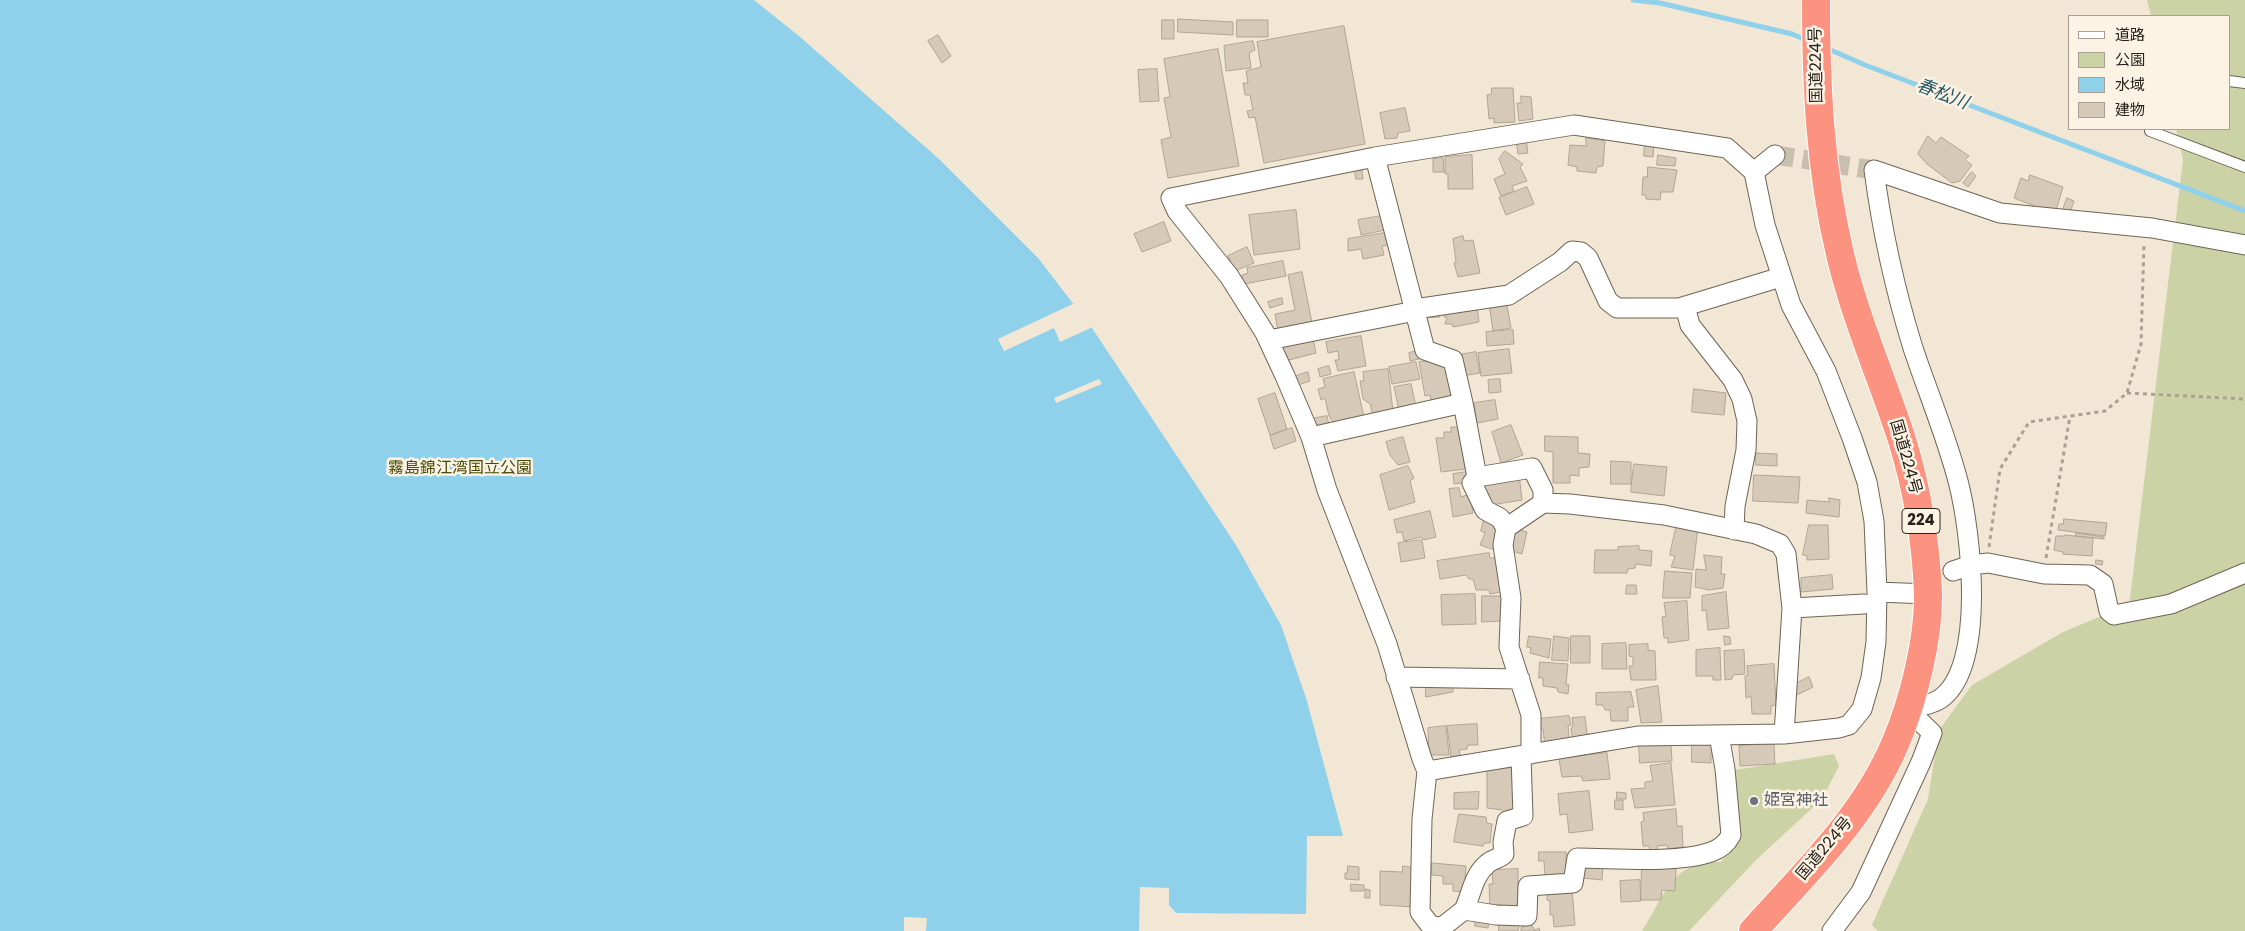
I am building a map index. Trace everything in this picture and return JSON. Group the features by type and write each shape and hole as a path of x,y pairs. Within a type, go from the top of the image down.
{"highway":[{"name":"国道224号","path":"1753,931 1836,839 1862,804 1894,746 1922,658 1928,594 1919,509 1904,450 1840,255 1826,184 1818,123 1816,0"}],"street":[{"path":"1428,771 1526,755 1638,736 1784,734 1849,725 1862,709 1871,678 1876,642 1871,598 1874,521 1867,482 1826,371 1791,305 1765,225 1754,172 1727,148 1574,125 1375,157 1171,198 1177,211 1229,276 1269,340 1311,437 1322,475 1376,613 1422,759 1428,771 1422,819 1420,912 1430,925 1441,928 1464,910 1475,878 1481,869 1490,861 1504,854 1503,842 1507,821 1523,816 1526,755 1531,716 1509,647 1511,598 1503,545 1506,528 1500,518 1485,510 1472,483 1477,477 1532,468 1543,490 1543,503"},
{"path":"1754,172 1775,156"},
{"path":"1375,157 1425,350 1453,360 1477,477"},
{"path":"1907,709 1939,700 1953,686 1968,647 1979,564 1959,483 1940,420 1913,348 1897,290 1880,220 1874,170 2000,213 2145,227 2245,245"},
{"path":"1269,340 1415,310 1509,295 1560,262 1572,251 1581,252 1588,258 1608,301 1617,308 1679,308 1781,277"},
{"path":"1685,306 1690,325 1733,380 1742,399 1747,421 1746,450 1735,506 1734,530"},
{"path":"1311,437 1463,403"},
{"path":"1506,528 1543,503 1664,515 1756,534 1780,544 1786,554 1792,608 1784,734"},
{"path":"1953,571 1979,564 2044,574 2090,575 2103,584 2109,611 2114,615 2171,604 2245,573"},
{"path":"1792,608 1871,598 1928,594"},
{"path":"1396,678 1520,679"},
{"path":"1832,931 1861,892 1922,762 1932,733 1907,709"},
{"path":"1464,910 1496,915 1527,916 1528,886 1573,883 1577,858 1671,858 1712,852 1727,843 1731,835 1725,769 1719,735"}],"lane":[{"path":"2230,81 2245,83"},
{"path":"2150,130 2245,167"}],"path":[{"path":"1979,564 2000,469 2028,422 2105,411 2127,392 2141,344 2145,227"},
{"path":"2127,392 2245,399"},
{"path":"2044,574 2070,416"}],"green space":[{"path":"2147,0 2245,0 2245,931 1878,931 1872,925 1928,799 1939,730 1972,685 2063,632 2099,617 2128,615 2183,160 2176,130 2230,130 2230,15 2151,15"},
{"path":"1834,754 1839,766 1822,799 1755,861 1689,931 1642,931 1664,893 1680,874 1691,867 1704,863 1721,862 1737,844 1729,775 1735,770"}],"water":[{"name":"霧島錦江湾国立公園","path":"0,0 754,0 799,36 939,159 1038,258 1092,328 1236,545 1281,625 1307,701 1343,836 1307,836 1306,914 1176,913 1169,905 1169,888 1140,887 1139,931 0,931"}],"pier":[{"path":"1077,302 1095,326 1060,342 1054,328 1004,351 998,339"},
{"path":"1099,379 1102,384 1056,403 1054,398"},
{"path":"904,917 927,918 926,931 904,931"}],"building":[{"path":"1178,19 1233,22 1233,35 1178,32"},
{"path":"1162,20 1174,20 1174,39 1162,39"},
{"path":"1237,20 1268,20 1268,37 1237,37"},
{"path":"1344,26 1365,144 1264,163 1255,117 1249,118 1247,111 1253,110 1250,95 1245,95 1243,83 1248,83 1246,71 1261,67 1257,42"},
{"path":"938,35 951,56 942,63 928,41"},
{"path":"1253,41 1255,50 1249,53 1251,68 1226,71 1224,46"},
{"path":"1218,49 1239,166 1168,178 1161,140 1171,137 1164,98 1170,97 1164,59"},
{"path":"1157,69 1159,101 1140,102 1138,70"},
{"path":"1492,88 1513,88 1515,122 1494,123 1494,118 1489,119 1487,95 1491,94"},
{"path":"1521,96 1531,97 1533,119 1519,121 1517,103 1521,103"},
{"path":"1405,108 1410,131 1398,133 1397,138 1385,139 1380,113"},
{"path":"1928,136 1936,143 1941,137 1969,156 1965,160 1972,165 1960,181 1952,183 1927,164 1918,154"},
{"path":"1586,138 1605,141 1603,166 1597,167 1596,173 1577,171 1577,167 1568,165 1570,145 1586,146"},
{"path":"1526,139 1528,153 1518,154 1516,140"},
{"path":"1645,141 1654,142 1653,157 1644,156"},
{"path":"1505,151 1523,164 1520,167 1527,181 1512,186 1514,191 1501,196 1494,179 1505,174 1499,159"},
{"path":"1472,155 1473,189 1448,189 1448,174 1445,174 1445,157"},
{"path":"1658,155 1676,158 1675,166 1657,165"},
{"path":"1443,158 1444,172 1433,172 1433,159"},
{"path":"1648,167 1677,170 1673,192 1661,192 1660,200 1646,199 1646,195 1642,195 1643,177 1647,177"},
{"path":"1355,170 1362,170 1363,179 1356,179"},
{"path":"1972,172 1976,176 1968,187 1963,183"},
{"path":"2030,175 2063,187 2055,214 2014,198 2021,178 2028,181"},
{"path":"1527,187 1534,204 1506,215 1499,198"},
{"path":"2067,198 2074,201 2069,215 2062,213"},
{"path":"1296,210 1300,249 1254,255 1249,215"},
{"path":"1387,215 1390,229 1361,235 1358,220"},
{"path":"1164,222 1171,241 1142,252 1134,234"},
{"path":"1385,233 1388,245 1382,246 1384,255 1363,259 1361,249 1348,251 1348,239"},
{"path":"1463,236 1464,241 1473,240 1480,273 1458,277 1454,263 1456,262 1453,239"},
{"path":"1247,247 1254,263 1235,271 1228,256"},
{"path":"1283,261 1286,276 1244,284 1242,275 1248,273 1247,268"},
{"path":"1302,272 1312,323 1278,331 1275,314 1295,310 1288,275"},
{"path":"1282,298 1283,304 1270,308 1268,302"},
{"path":"1506,300 1511,328 1493,331 1489,303"},
{"path":"1477,306 1479,322 1453,327 1452,324 1445,324 1447,317 1444,317 1444,309"},
{"path":"1440,308 1440,317 1422,318"},
{"path":"1513,330 1514,344 1487,346 1486,332"},
{"path":"1312,334 1316,353 1285,361 1281,341"},
{"path":"1361,336 1366,366 1338,371 1335,360 1339,360 1338,351 1328,353 1326,342"},
{"path":"1509,349 1512,373 1481,376 1478,353"},
{"path":"1417,351 1419,359 1410,361 1409,353"},
{"path":"1476,352 1480,373 1462,376 1459,355"},
{"path":"1442,360 1448,365 1454,400 1432,405 1430,395 1425,396 1419,362"},
{"path":"1416,362 1420,379 1392,384 1389,367"},
{"path":"1329,366 1331,374 1320,377 1318,369"},
{"path":"1388,369 1393,411 1373,415 1370,404 1363,399 1360,381 1364,381 1363,372"},
{"path":"1308,372 1310,381 1295,386 1293,377"},
{"path":"1354,372 1364,417 1335,425 1329,416 1325,398 1321,400 1318,389 1325,387 1323,379"},
{"path":"1500,379 1501,392 1489,393 1488,380"},
{"path":"1411,384 1416,407 1399,410 1394,387"},
{"path":"1694,389 1726,393 1724,415 1692,412"},
{"path":"1275,393 1287,429 1270,435 1258,399"},
{"path":"1495,400 1498,419 1477,423 1474,403"},
{"path":"1327,416 1329,425 1313,429 1311,419"},
{"path":"1511,425 1523,455 1501,463 1492,432"},
{"path":"1451,427 1459,427 1465,469 1441,472 1436,438 1444,438 1444,432 1451,432"},
{"path":"1292,428 1296,441 1274,449 1270,436"},
{"path":"1545,436 1578,437 1578,453 1590,454 1589,467 1579,468 1579,476 1570,475 1570,483 1553,483 1553,452 1545,451"},
{"path":"1403,437 1410,462 1398,465 1390,455 1386,442"},
{"path":"1756,453 1777,454 1777,466 1756,465"},
{"path":"1611,461 1631,462 1631,484 1611,484"},
{"path":"1634,464 1667,467 1664,496 1631,492"},
{"path":"1408,466 1414,478 1410,481 1415,502 1389,510 1380,475"},
{"path":"1467,472 1469,482 1454,484 1453,474"},
{"path":"1519,474 1522,500 1491,505 1477,483"},
{"path":"1754,475 1800,477 1798,503 1753,501"},
{"path":"1459,488 1461,497 1470,494 1473,513 1453,517 1449,489"},
{"path":"1829,498 1840,500 1839,517 1806,513 1807,500 1829,502"},
{"path":"1430,511 1436,537 1424,540 1421,537 1404,541 1402,532 1397,533 1394,520"},
{"path":"2064,519 2107,523 2105,536 2058,530 2059,524 2063,524"},
{"path":"1484,520 1502,526 1495,550 1480,545 1485,533 1481,531"},
{"path":"1677,523 1698,527 1693,570 1671,567 1675,556 1670,555"},
{"path":"1809,525 1828,525 1829,559 1807,560 1807,556 1803,555"},
{"path":"1514,529 1527,532 1522,554 1509,550"},
{"path":"2076,533 2104,537 2104,539 2076,536"},
{"path":"2056,536 2093,538 2092,556 2063,554 2063,552 2054,550"},
{"path":"1422,540 1425,558 1401,562 1398,543"},
{"path":"1639,546 1639,550 1652,551 1651,566 1636,564 1635,568 1628,569 1627,573 1594,573 1595,550 1618,550 1618,547"},
{"path":"1489,553 1490,558 1497,558 1501,592 1490,594 1489,590 1476,590 1473,579 1469,579 1466,575 1440,579 1437,561"},
{"path":"1704,555 1722,557 1721,574 1725,574 1723,588 1709,590 1695,587 1696,569 1706,570"},
{"path":"2096,560 2103,561 2102,565 2096,564"},
{"path":"1665,571 1692,573 1690,598 1663,598"},
{"path":"1832,575 1833,589 1801,592 1801,578"},
{"path":"1627,585 1636,585 1637,594 1626,594"},
{"path":"1726,592 1729,628 1708,630 1706,610 1702,611 1702,596"},
{"path":"1475,594 1476,624 1442,625 1441,595"},
{"path":"1482,596 1502,596 1502,621 1482,622"},
{"path":"1687,601 1689,640 1668,643 1668,638 1664,638 1662,617 1666,616 1664,603"},
{"path":"1529,636 1551,639 1549,658 1530,653 1531,648 1527,647"},
{"path":"1554,636 1569,638 1568,661 1552,660"},
{"path":"1571,636 1590,636 1590,663 1571,663"},
{"path":"1724,636 1730,637 1731,644 1725,645"},
{"path":"1626,643 1627,669 1602,669 1602,644"},
{"path":"1648,644 1648,650 1655,651 1656,680 1631,680 1629,666 1633,666 1633,657 1629,656 1629,645"},
{"path":"1720,648 1721,680 1713,680 1713,676 1696,676 1696,650"},
{"path":"1744,650 1745,674 1733,675 1732,679 1725,680 1724,651"},
{"path":"1540,662 1568,664 1566,684 1569,685 1568,694 1558,692 1557,688 1543,686 1543,678 1539,678"},
{"path":"1774,664 1776,705 1771,706 1771,714 1752,714 1751,696 1746,698 1745,676 1748,675 1747,666"},
{"path":"1809,677 1813,687 1797,695 1793,685"},
{"path":"1426,681 1453,681 1453,692 1426,697"},
{"path":"1658,686 1662,722 1641,723 1636,690"},
{"path":"1631,692 1634,707 1628,707 1628,721 1611,721 1610,710 1605,710 1603,705 1596,705 1596,693"},
{"path":"1569,716 1571,725 1568,726 1570,745 1545,747 1543,729 1539,729 1538,719"},
{"path":"1585,717 1587,734 1591,734 1590,740 1573,742 1572,718"},
{"path":"1477,724 1478,745 1468,745 1467,749 1459,750 1460,755 1451,757 1447,726"},
{"path":"1446,726 1449,755 1429,755 1428,728"},
{"path":"1692,741 1713,741 1714,752 1711,753 1711,763 1692,762"},
{"path":"1774,744 1775,764 1740,766 1739,746"},
{"path":"1639,745 1671,745 1672,761 1640,763"},
{"path":"1607,753 1610,779 1583,781 1581,776 1562,777 1559,759"},
{"path":"1671,763 1675,805 1635,808 1631,789 1645,788 1645,782 1653,781 1650,766"},
{"path":"1512,768 1517,810 1504,813 1502,810 1487,808 1487,770"},
{"path":"1589,791 1593,830 1569,833 1567,814 1560,815 1558,794"},
{"path":"1479,792 1478,809 1454,809 1454,793"},
{"path":"1617,792 1626,793 1626,799 1617,799"},
{"path":"1783,792 1797,792 1797,807 1783,807"},
{"path":"1615,800 1623,800 1623,810 1615,809"},
{"path":"1676,809 1677,826 1682,826 1683,847 1668,849 1667,845 1657,846 1657,851 1650,851 1649,846 1643,846 1641,822 1644,821 1643,813"},
{"path":"1459,814 1486,817 1487,823 1492,824 1490,843 1484,843 1483,846 1454,842"},
{"path":"1539,852 1566,852 1566,875 1545,876 1544,861 1539,861"},
{"path":"1585,862 1603,864 1602,880 1583,878"},
{"path":"1432,863 1466,866 1464,892 1453,891 1453,884 1443,884 1443,876 1432,875"},
{"path":"1642,865 1676,869 1675,891 1662,890 1661,900 1641,900"},
{"path":"1348,866 1359,867 1359,880 1345,879"},
{"path":"1403,866 1415,868 1415,907 1380,905 1380,871 1402,872"},
{"path":"1518,869 1518,906 1490,906 1489,884 1493,884 1492,870"},
{"path":"1640,880 1641,901 1621,902 1620,881"},
{"path":"1351,884 1364,885 1364,891 1351,891"},
{"path":"1366,889 1370,890 1370,898 1365,898"},
{"path":"1572,890 1575,925 1554,927 1553,915 1550,915 1550,901 1547,900 1547,892"},
{"path":"1476,917 1489,919 1488,928 1475,926"},
{"path":"1499,920 1519,925 1518,931 1499,931"},
{"path":"1531,924 1535,930 1539,928 1540,931 1521,931 1521,928"}],"waterway":[{"name":"春松川","path":"1633,0 1660,3 1792,34 1809,41"},
{"name":"春松川","path":"1826,48 1865,65 2245,211"}],"tunnel":[{"path":"1775,155 1874,170"}],"place":[{"name":"姫宮神社","path":"1754,801"}]}
